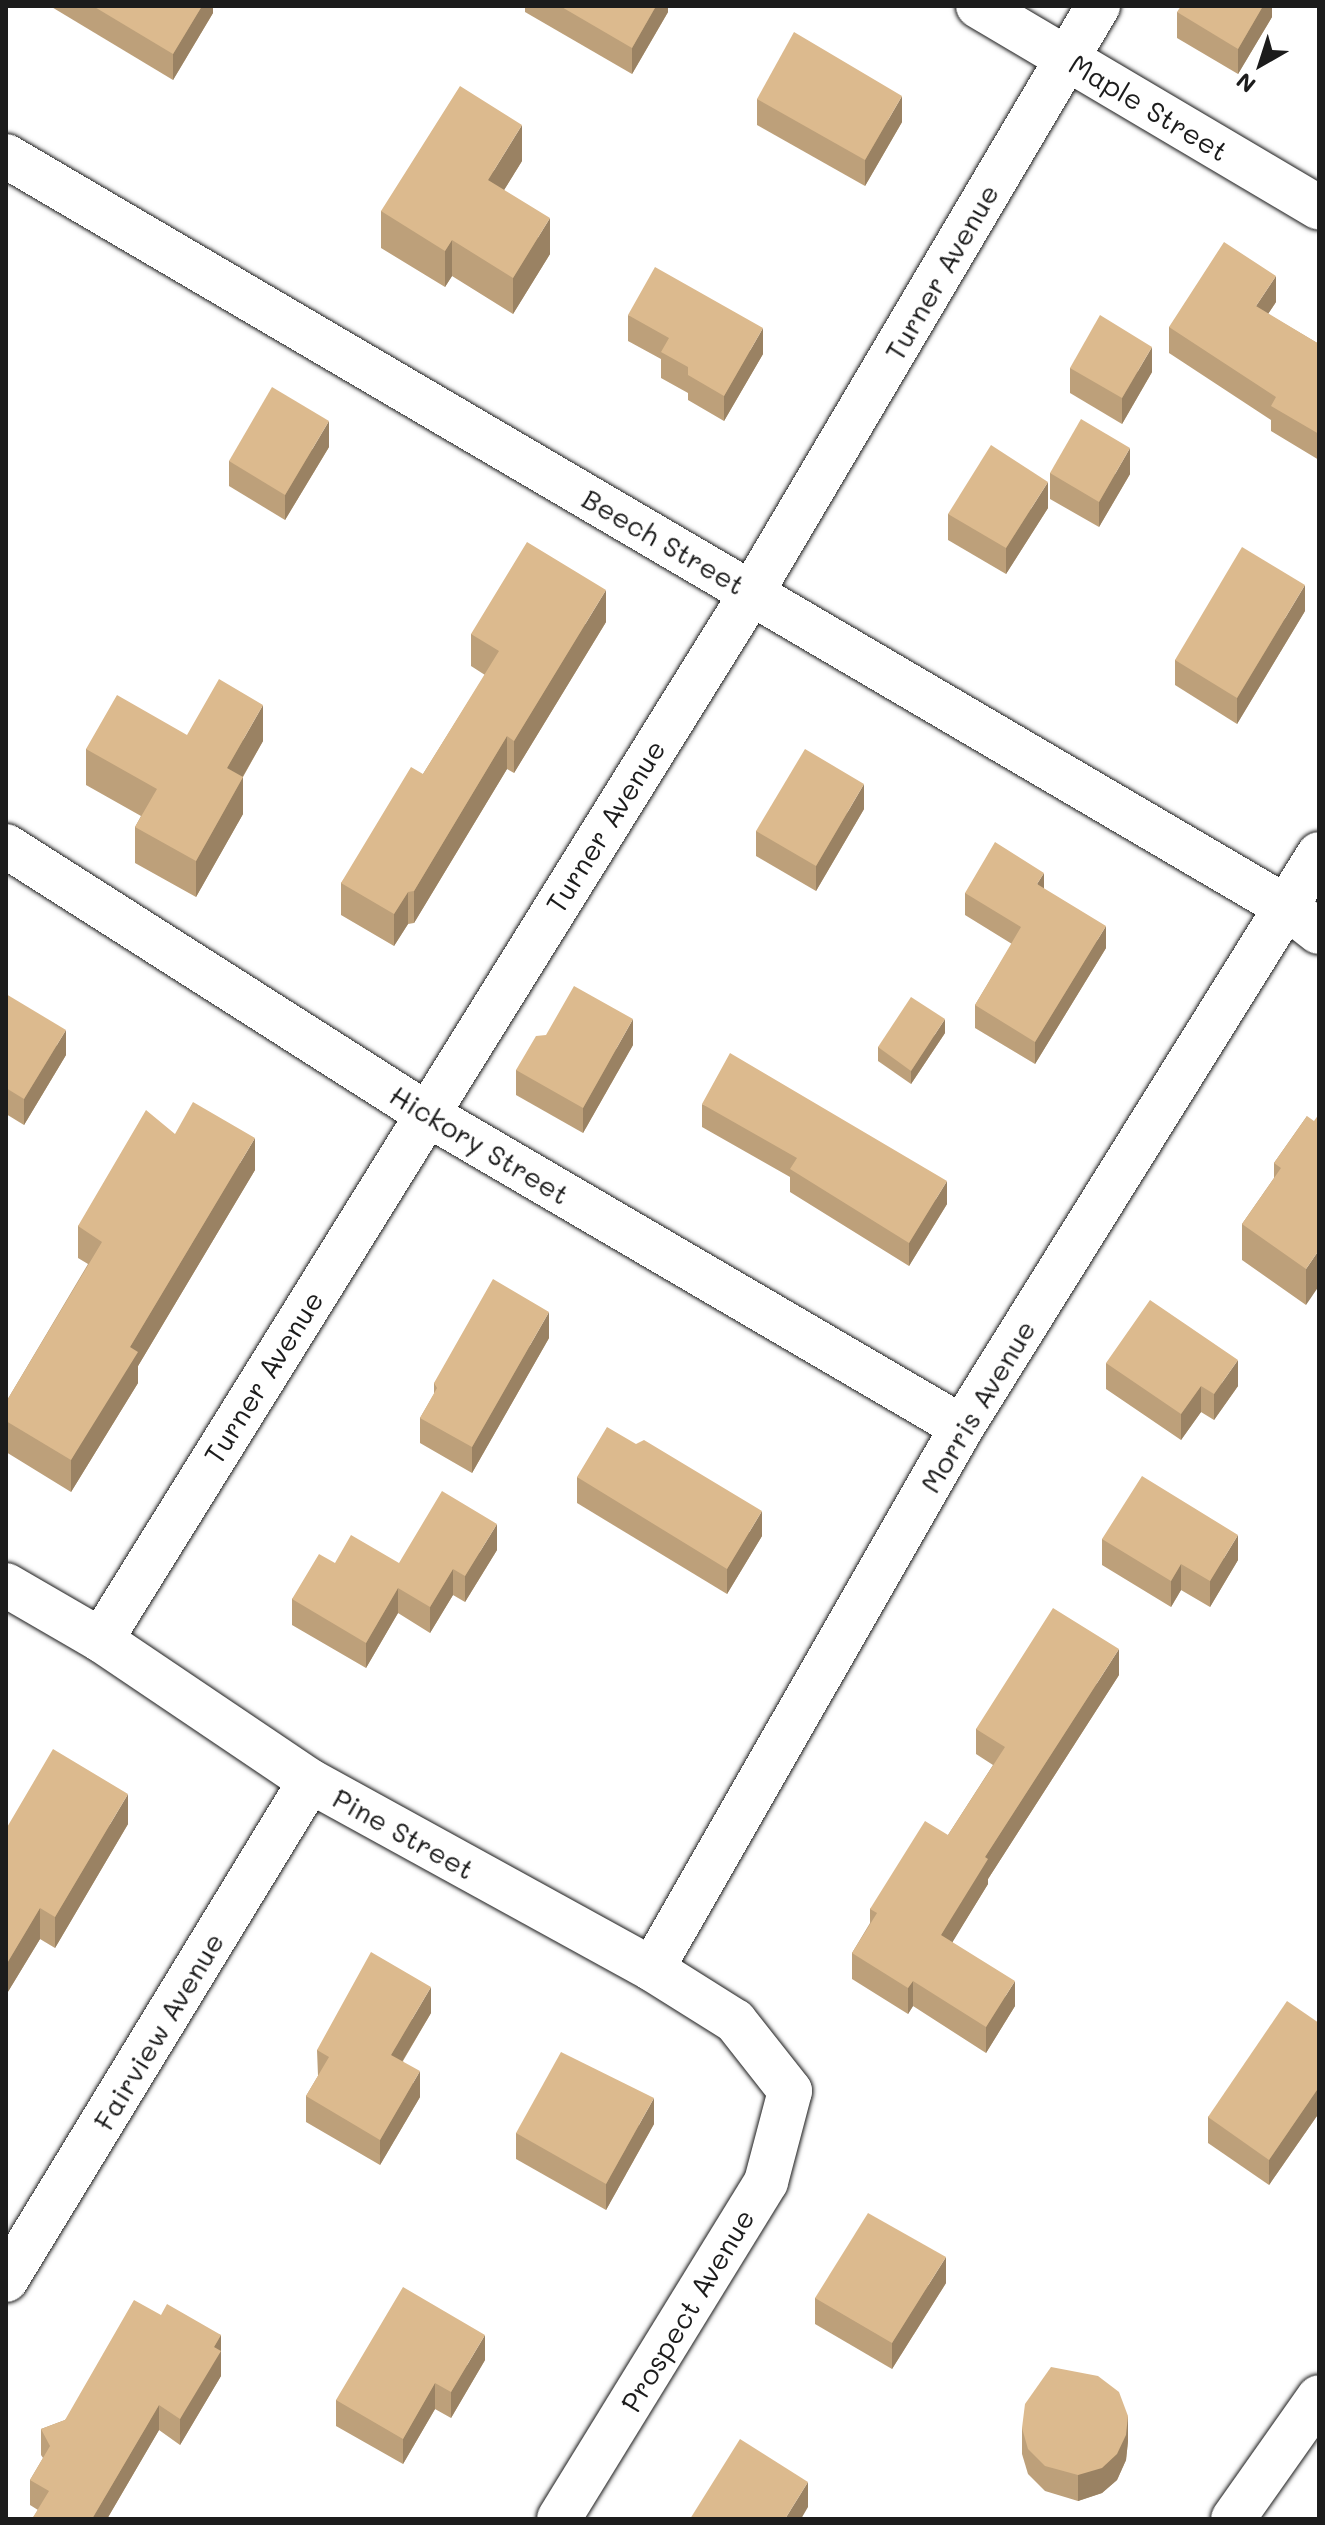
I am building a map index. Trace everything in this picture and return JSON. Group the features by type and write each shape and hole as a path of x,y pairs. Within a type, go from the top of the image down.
{"street":[{"name":"Maple Street","path":"978,6 1319,208"},
{"name":"Turner Avenue","path":"101,1640 425,1113 752,592 1098,6"},
{"name":"Beech Street","path":"6,156 752,592 1304,920"},
{"name":"Hickory Street","path":"6,846 425,1113 962,1427"},
{"name":"Morris Avenue","path":"652,1969 962,1427 1304,920 1319,854"},
{"name":"Pine Street","path":"6,1585 101,1640 310,1781 652,1969 735,2021 790,2091"},
{"name":"Fairview Avenue","path":"6,2280 310,1781"},
{"name":"Prospect Avenue","path":"559,2519 766,2182 790,2091"},
{"path":"1233,2519 1319,2397"}],"building":[{"path":"93,6 202,6 173,54"},
{"path":"560,6 656,6 632,48"},
{"path":"1181,6 1263,6 1238,49 1177,12"},
{"path":"794,32 902,96 865,160 757,99"},
{"path":"460,86 522,125 488,180 550,218 513,278 452,240 445,251 381,211"},
{"path":"1224,242 1276,276 1256,306 1319,344 1319,434 1271,406 1276,397 1169,327"},
{"path":"655,267 763,328 724,396 688,375 688,367 661,352 669,338 628,315"},
{"path":"1100,315 1152,347 1122,398 1070,368"},
{"path":"272,387 329,421 285,495 229,461"},
{"path":"1081,419 1130,448 1099,502 1050,473"},
{"path":"991,445 1048,482 1006,548 948,514"},
{"path":"527,542 606,590 514,741 507,736 414,891 408,892 394,914 341,883 411,767 423,774 499,651 471,634"},
{"path":"1242,547 1305,585 1237,698 1175,660"},
{"path":"219,679 263,705 227,768 243,777 196,861 135,827 157,789 86,749 117,695 187,735"},
{"path":"805,749 864,784 816,866 756,831"},
{"path":"995,842 1044,873 1037,884 1106,926 1035,1042 975,1005 1021,927 965,893"},
{"path":"574,986 633,1019 583,1108 516,1070 536,1036 546,1035"},
{"path":"6,994 66,1030 24,1099 6,1088"},
{"path":"911,997 945,1019 911,1071 878,1047"},
{"path":"730,1053 947,1181 909,1243 790,1169 797,1158 702,1104"},
{"path":"193,1102 255,1138 130,1347 138,1352 71,1460 6,1421 6,1402 102,1242 78,1226 146,1110 175,1134"},
{"path":"1319,1114 1319,1250 1306,1269 1242,1224 1281,1168 1274,1163 1307,1116 1314,1121"},
{"path":"493,1279 549,1312 472,1447 420,1418 437,1388 434,1383"},
{"path":"1150,1300 1238,1360 1214,1394 1201,1386 1181,1414 1106,1363"},
{"path":"607,1427 636,1444 644,1440 762,1511 727,1569 577,1477"},
{"path":"1142,1476 1238,1535 1210,1581 1181,1564 1171,1581 1102,1539"},
{"path":"442,1491 497,1524 465,1576 453,1569 430,1607 398,1588 366,1643 292,1599 319,1554 335,1563 351,1535 399,1563"},
{"path":"1053,1608 1119,1649 985,1857 988,1859 941,1935 1015,1981 986,2027 913,1981 908,1988 852,1953 877,1913 870,1909 925,1821 948,1835 1005,1747 976,1729"},
{"path":"53,1749 128,1794 55,1917 40,1908 6,1965 6,1829"},
{"path":"371,1952 431,1987 391,2055 420,2071 380,2140 306,2096 329,2057 317,2050"},
{"path":"1287,2001 1319,2023 1319,2087 1269,2160 1208,2117"},
{"path":"561,2052 654,2098 606,2184 516,2133"},
{"path":"868,2213 946,2257 892,2343 815,2298"},
{"path":"403,2287 485,2335 451,2392 435,2383 403,2439 336,2400"},
{"path":"134,2300 161,2315 167,2304 221,2335 214,2347 221,2351 180,2419 159,2405 92,2519 32,2519 49,2491 30,2480 50,2446 41,2429 65,2420"},
{"path":"1051,2367 1098,2376 1119,2392 1128,2416 1126,2435 1117,2454 1102,2468 1078,2475 1045,2466 1028,2449 1022,2428 1025,2404"},
{"path":"740,2439 808,2482 785,2519 690,2519"}]}
